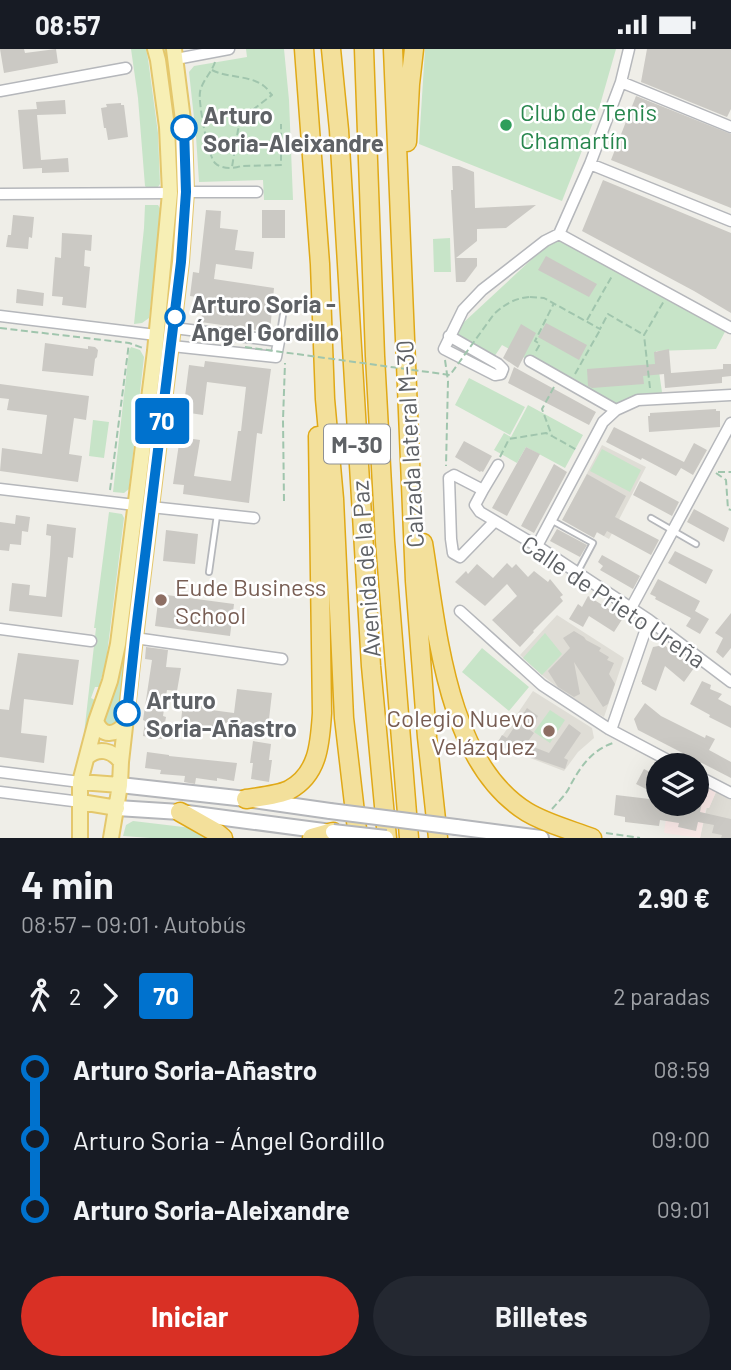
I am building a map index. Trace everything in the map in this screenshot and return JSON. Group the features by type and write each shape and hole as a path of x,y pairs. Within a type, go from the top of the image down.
{"highway":[{"name":"M-30","path":"304,49 320,264 325,399 334,499 344,718 357,833"},
{"name":"Avenida de la Paz","path":"331,49 339,129 371,666 386,838"},
{"name":"Avenida de la Paz","path":"364,49 375,356 385,541 409,838"},
{"name":"Calzada lateral M-30","path":"393,49 415,581 438,838"},
{"path":"400,229 406,192 407,115 414,49"},
{"path":"246,799 288,790 308,775 319,746 322,713 317,417 325,399"},
{"path":"410,465 444,669 469,743 486,771 510,799 542,820 592,838"},
{"path":"312,838 339,835 340,755 344,718"},
{"path":"180,812 223,838"}],"main road":[{"path":"111,838 120,785 135,638 181,262 178,193 155,49"},
{"path":"80,838 80,782 117,653 156,335 178,193 184,128 175,54"},
{"path":"96,721 104,732 111,733 118,732 125,724"},
{"path":"87,757 93,752 110,752 121,762"},
{"path":"80,782 246,799 541,838"},
{"path":"81,802 117,808 180,812 339,835 386,838"}],"street":[{"path":"449,336 498,364 503,369 501,374 495,375 444,349 449,336 463,310 482,290 545,241 559,234 590,164 621,82 629,49"},
{"path":"175,54 223,50"},
{"path":"0,91 126,68"},
{"path":"621,82 731,127"},
{"path":"590,164 731,221"},
{"path":"0,194 257,192"},
{"path":"559,234 731,328"},
{"path":"0,316 156,335"},
{"path":"172,346 276,357 279,341 174,328"},
{"path":"530,361 616,410"},
{"path":"537,546 603,422 616,410 638,400 731,395"},
{"path":"631,608 731,423"},
{"path":"451,476 454,475 483,491 498,465"},
{"name":"Calle de Prieto Ureña","path":"451,476 449,491 453,553 460,557 495,521"},
{"path":"0,489 135,505"},
{"name":"Calle de Prieto Ureña","path":"483,491 475,505 480,512 649,620 731,683"},
{"path":"151,507 254,518"},
{"path":"460,611 542,685 610,729 655,753"},
{"path":"610,729 649,620"},
{"path":"0,629 92,641"},
{"path":"135,638 282,659"},
{"path":"0,772 80,782"},
{"path":"709,782 731,793"},
{"path":"0,792 81,802"}],"lane":[{"path":"279,341 283,315"},
{"path":"209,572 217,515"},
{"path":"651,519 696,544"},
{"path":"551,520 593,543 577,573"}],"path":[{"path":"223,50 199,95 209,153 214,162 220,167 232,168 281,165 281,124"},
{"path":"212,70 263,84 272,95 242,118 237,130 232,168"},
{"path":"587,321 617,266"},
{"path":"651,399 644,335 668,294"},
{"path":"246,347 450,375 494,314 516,298 544,298 600,329"},
{"path":"530,361 540,344 535,341 554,303"},
{"path":"570,383 608,314 644,335"},
{"path":"0,328 129,343 109,502"},
{"path":"444,349 448,381 446,465 451,476"},
{"path":"276,357 284,360 285,364 285,501"},
{"path":"552,436 542,409 559,377"},
{"path":"498,465 509,439 546,433 586,454"},
{"path":"731,472 715,473 726,480 728,509 731,510"},
{"path":"552,808 570,787 586,760 601,748 620,741"}],"shaded area":[{"path":"602,445 646,467 609,539 565,515"},
{"path":"557,615 624,658 604,717 572,699 520,655"},
{"name":"Colegio Nuevo Velázquez","path":"533,691 592,728 594,738 578,752 564,771 496,745"},
{"path":"709,788 716,792 709,808"},
{"path":"716,792 731,800 731,838 700,838 705,816 709,816 709,808"},
{"path":"666,816 704,816 700,838 664,833"}],"green space":[{"path":"131,49 146,49 148,59 158,133 158,187 145,186"},
{"path":"160,49 166,49 179,152 179,228 169,321 163,320 173,245 175,186"},
{"path":"246,49 284,49 293,200 264,200 263,180 199,182 189,72 194,66 247,57"},
{"name":"Club de Tenis Chamartín","path":"425,49 616,49 600,105 562,201 419,144"},
{"path":"145,205 158,205 161,210 157,255 149,318 134,324 144,228"},
{"path":"559,234 728,326 716,349 656,351 663,399 616,410 502,345 492,360 449,336"},
{"path":"450,238 451,272 434,272 433,239"},
{"path":"131,347 140,350 144,357 129,489 124,493 113,492"},
{"path":"159,361 164,362 118,722 107,728 103,721"},
{"path":"469,378 525,407 510,435 455,405"},
{"path":"528,405 583,435 565,468 526,447 517,463 494,450 504,433 511,437"},
{"path":"93,420 109,422 104,458 89,456"},
{"path":"602,449 641,470 630,492 590,471"},
{"path":"109,512 122,514 124,518 106,662 99,687 95,687 91,698 95,700 84,734 94,628"},
{"path":"545,633 562,654 542,675 523,658"},
{"path":"482,648 529,687 509,711 462,672"},
{"path":"550,710 565,720 550,743 534,732"},
{"path":"133,821 192,828 212,838 123,836 126,825"}],"building":[{"path":"0,49 24,49 25,53 56,49 58,63 4,73"},
{"path":"647,49 731,49 731,109 727,117 641,82"},
{"path":"636,96 731,134 731,208 611,160"},
{"path":"65,100 66,114 37,115 41,160 68,158 69,172 42,173 42,168 23,169 18,110 37,109 36,102"},
{"path":"106,104 124,105 128,137 108,140 101,108 107,107"},
{"path":"452,166 474,172 475,208 536,205 506,228 477,229 477,241 456,258 477,258 477,266 465,282 456,282"},
{"path":"603,180 731,233 731,313 582,231"},
{"path":"206,210 221,211 220,228 238,230 235,250 254,252 252,269 216,264 214,279 274,288 270,332 201,322 204,298 190,296 193,272 199,273"},
{"path":"262,210 285,210 285,238 262,238"},
{"path":"13,215 34,217 28,249 6,247 8,235 11,235"},
{"path":"62,233 92,235 91,251 85,250 84,266 90,267 86,308 62,305 63,297 52,296 55,257 61,258"},
{"path":"546,256 597,284 589,297 538,270"},
{"path":"17,289 44,293 43,306 16,303"},
{"path":"546,323 587,345 579,360 538,337"},
{"path":"521,324 536,333 518,368 503,358"},
{"path":"45,343 88,349 88,346 95,347 98,350 93,376 42,371"},
{"path":"669,349 671,373 723,369 723,364 731,364 731,376 722,377 722,383 665,388 664,374 643,376 644,384 592,388 588,386 587,369 655,364 654,352"},
{"path":"205,361 271,369 262,434 257,433 249,503 183,494 184,485 173,484 180,437 200,440 194,476 231,481 246,387 207,382 203,415 183,412 189,365 204,367"},
{"path":"514,367 596,412 589,425 508,383"},
{"path":"0,384 89,396 86,420 74,418 69,454 82,456 78,482 0,471 2,448 42,454 47,415 7,410 9,399 0,398"},
{"path":"716,409 720,411 720,427 649,432 650,413"},
{"path":"614,427 684,462 694,443 707,450 693,475 681,468 676,476 606,442"},
{"path":"464,441 492,456 483,472 455,457"},
{"path":"526,447 540,454 507,516 492,508"},
{"path":"554,464 567,472 534,533 521,526"},
{"path":"587,474 626,496 615,517 659,540 651,555 607,531 604,536 597,532 594,538 562,520"},
{"path":"640,481 679,502 672,516 633,495"},
{"path":"694,509 729,528 724,542 687,522"},
{"path":"16,515 30,517 28,532 22,531 21,545 10,544 9,551 0,550 0,522 15,524"},
{"path":"47,524 76,528 73,558 68,557 62,617 9,611 12,583 30,585 29,595 46,597 51,536 46,535"},
{"path":"557,529 587,545 580,557 550,541"},
{"path":"166,530 198,534 195,564 163,561"},
{"path":"675,551 713,570 706,584 668,563"},
{"path":"602,555 640,576 633,589 600,570 603,566 598,562"},
{"path":"507,563 512,568 516,564 528,577 534,571 548,582 550,579 563,595 560,597 563,601 520,647 492,620 517,596 507,584 485,606 455,582 477,564 493,578"},
{"path":"658,579 700,601 695,611 709,619 700,634 686,626 691,618 650,594"},
{"path":"159,594 234,604 230,636 155,626"},
{"path":"588,596 623,618 614,632 589,616 583,627 569,619 578,604 582,607"},
{"path":"731,613 731,648 723,658 716,652 723,638 715,633"},
{"path":"574,631 601,648 599,651 614,663 609,674 615,684 608,704 603,707 574,662 580,694 574,697 558,687 548,671 570,648 563,638"},
{"path":"664,645 694,668 684,682 665,666 656,691 641,682 653,647"},
{"path":"146,647 168,650 166,667 181,668 177,691 167,690 162,739 143,736 152,660 145,659"},
{"path":"18,653 79,660 73,705 24,699 21,733 47,736 44,763 0,757 0,709 9,710"},
{"path":"702,681 711,685 710,689 722,694 718,699 731,706 731,728 690,704"},
{"path":"237,689 272,693 268,728 219,722 218,729 181,721 183,703 234,713"},
{"path":"645,703 661,716 705,738 706,735 715,739 709,750 731,762 731,778 709,767 709,753 683,753 638,730 634,719"},
{"path":"527,708 538,716 530,730 534,733 526,744 549,753 569,724 581,733 564,758 568,760 565,769 496,745 502,735 507,738"},
{"path":"253,741 271,744 269,782 251,779"},
{"path":"147,752 237,763 234,781 196,778 195,784 184,782 185,776 160,774 161,770 145,768"},
{"path":"644,769 646,770 646,789 636,784"},
{"path":"616,795 646,799 646,816 709,814 731,819 731,838 721,838 722,835 712,833 714,825 698,822 696,831 678,827 679,823 660,820 659,826 625,822 625,817 614,815"}],"bus line":[{"name":"70","path":"127,713 181,262 186,192 184,128"}],"place":[{"name":"Club de Tenis Chamartín","path":"506,125"},
{"name":"Arturo Soria-Aleixandre","path":"184,128"},
{"name":"Arturo Soria - Ángel Gordillo","path":"175,317"},
{"name":"Eude Business School","path":"161,600"},
{"name":"Arturo Soria-Añastro","path":"127,713"},
{"name":"Colegio Nuevo Velázquez","path":"549,731"}]}
